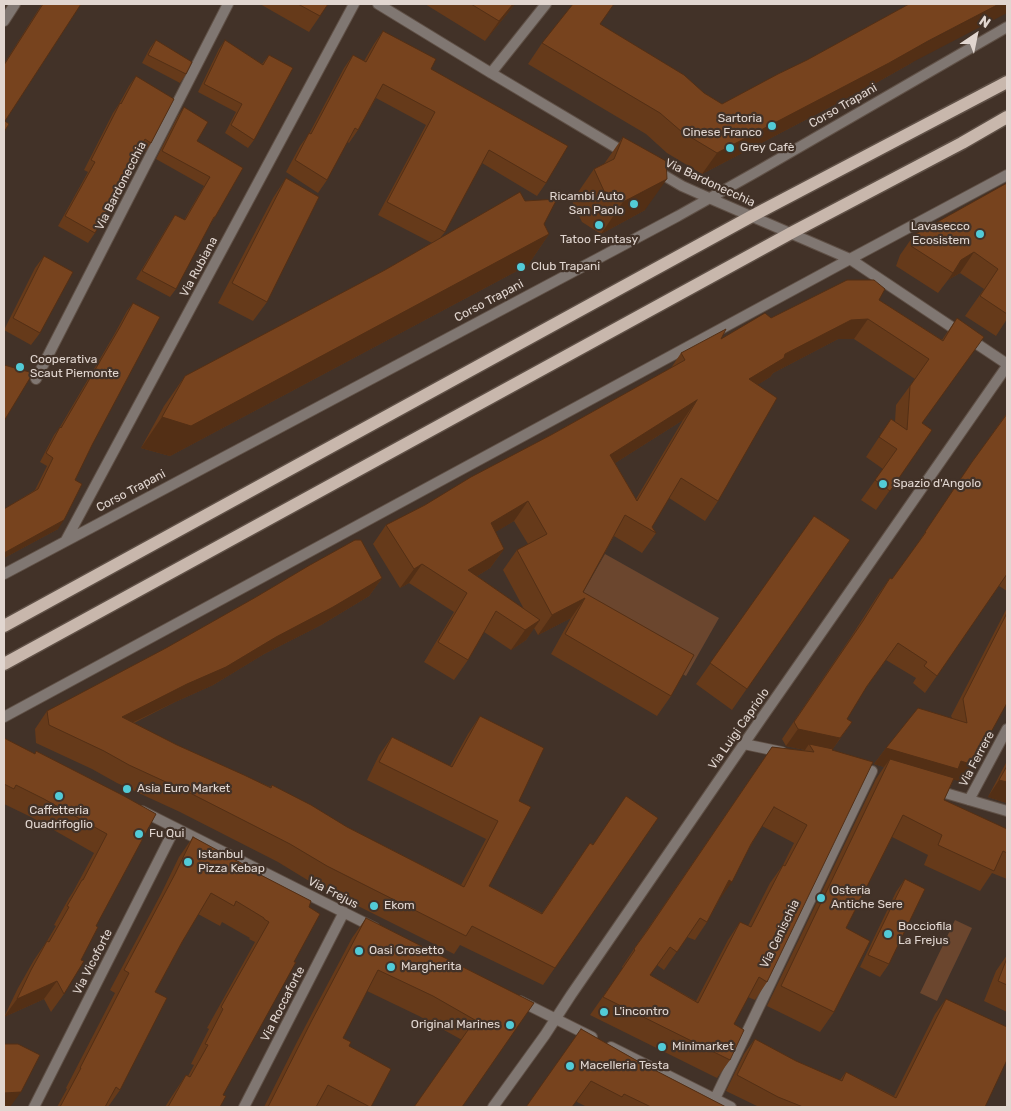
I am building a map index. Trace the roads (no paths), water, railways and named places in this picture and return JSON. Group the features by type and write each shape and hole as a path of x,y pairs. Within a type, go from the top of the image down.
{"main road":[{"path":"4,626 752,216 1007,82"},
{"path":"4,664 791,233 1007,118"}],"street":[{"path":"4,21 15,4"},
{"name":"Via Bardonecchia","path":"36,379 228,4"},
{"name":"Via Rubiana","path":"66,541 354,4"},
{"path":"378,4 491,74 633,157"},
{"path":"491,74 546,4"},
{"name":"Corso Trapani","path":"4,574 709,198 1007,27"},
{"name":"Via Bardonecchia","path":"650,167 682,186 850,259 1007,365"},
{"path":"4,717 1007,175"},
{"name":"Via Luigi Capriolo","path":"493,1107 1007,365"},
{"name":"Via Ferrere","path":"969,800 1007,729"},
{"path":"744,744 796,755"},
{"name":"Via Cenischia","path":"713,1103 872,771"},
{"path":"925,787 1007,811"},
{"name":"Via Frejus","path":"137,808 380,931"},
{"name":"Via Vicoforte","path":"34,1107 175,828"},
{"name":"Via Roccaforte","path":"244,1107 344,912"},
{"path":"511,997 713,1103 731,1107"}],"place":[{"name":"Sartoria Cinese Franco","path":"772,126"},
{"name":"Grey Cafè","path":"730,148"},
{"name":"Ricambi Auto San Paolo","path":"634,204"},
{"name":"Tatoo Fantasy","path":"599,225"},
{"name":"Lavasecco Ecosistem","path":"980,234"},
{"name":"Club Trapani","path":"521,267"},
{"name":"Cooperativa Scaut Piemonte","path":"20,367"},
{"name":"Spazio d'Angolo","path":"883,484"},
{"name":"Asia Euro Market","path":"127,789"},
{"name":"Caffetteria Quadrifoglio","path":"59,796"},
{"name":"Fu Qui","path":"139,834"},
{"name":"Istanbul Pizza Kebap","path":"188,862"},
{"name":"Osteria Antiche Sere","path":"821,898"},
{"name":"Ekom","path":"374,906"},
{"name":"Bocciofila La Frejus","path":"888,934"},
{"name":"Oasi Crosetto","path":"359,951"},
{"name":"Margherita","path":"391,967"},
{"name":"L'incontro","path":"604,1012"},
{"name":"Original Marines","path":"510,1025"},
{"name":"Minimarket","path":"662,1047"},
{"name":"Macelleria Testa","path":"570,1066"}]}
